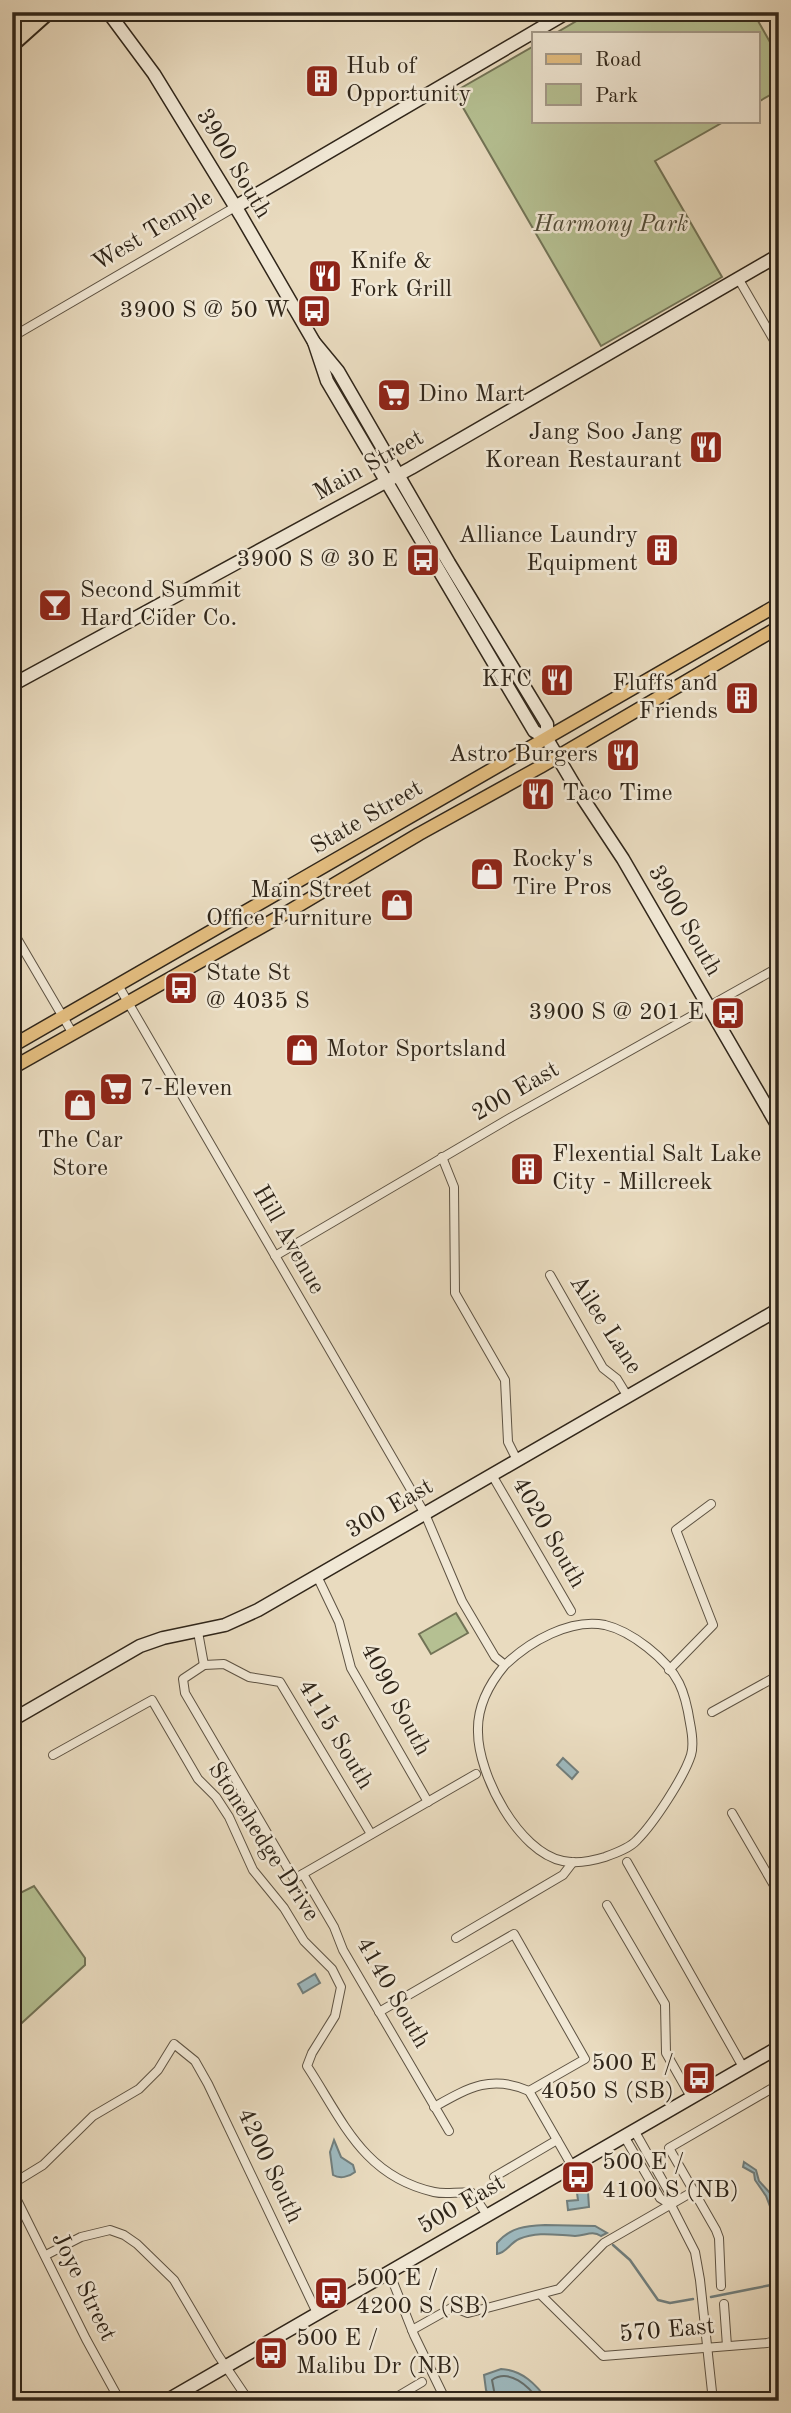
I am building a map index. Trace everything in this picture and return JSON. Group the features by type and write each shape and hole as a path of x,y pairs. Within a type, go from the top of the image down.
{"main road":[{"name":"State Street","path":"12,1046 779,604"},
{"name":"State Street","path":"12,1069 777,631"}],"street":[{"name":"3900 South","path":"108,12 154,74 314,342 338,371 547,724 547,739 557,757 623,859 779,1128"},
{"name":"West Temple","path":"12,337 235,207 545,18 568,12"},
{"name":"Main Street","path":"12,685 398,474 779,255"},
{"path":"738,278 779,349"},
{"name":"3900 South","path":"314,342 327,381 385,481 534,731 547,739"},
{"path":"12,930 73,1034"},
{"name":"200 East","path":"275,1256 442,1157 779,967"},
{"name":"Hill Avenue","path":"118,985 425,1514 462,1601 495,1657 505,1665"},
{"path":"442,1157 454,1187 454,1293 505,1380 508,1443 517,1460"},
{"name":"Ailee Lane","path":"550,1275 603,1368 617,1379 628,1396"},
{"name":"300 East","path":"12,1720 140,1646 238,1620 779,1309"},
{"name":"4020 South","path":"492,1475 570,1611"},
{"path":"669,1670 713,1625 676,1530 711,1504"},
{"name":"4090 South","path":"317,1576 339,1622 351,1668 428,1802"},
{"path":"604,1625 628,1634 649,1648 669,1670 678,1681 689,1714 692,1753 672,1791 637,1841 614,1854 595,1860 573,1862 551,1857 525,1838 512,1821 485,1771 479,1753 477,1730 480,1710 485,1696 505,1665 529,1646 559,1631 575,1626 604,1625"},
{"path":"198,1632 204,1665 183,1679 186,1692 294,1879 476,1774"},
{"name":"4115 South","path":"204,1665 224,1664 249,1677 280,1682 371,1834"},
{"path":"712,1712 779,1675"},
{"name":"Stonehedge Drive","path":"53,1755 152,1700 198,1779 216,1797 229,1817 253,1870 284,1908 304,1941 332,1969 341,1987 335,2016 307,2066 348,2132 368,2158 395,2176 433,2192 472,2193 487,2215"},
{"path":"732,1813 779,1894"},
{"path":"456,1938 564,1875 573,1862"},
{"path":"627,1862 743,2067"},
{"name":"4140 South","path":"303,1874 449,2131"},
{"path":"607,1905 665,2004 666,2053 691,2097"},
{"path":"379,2012 513,1934 585,2059 529,2091"},
{"name":"4200 South","path":"12,2184 43,2165 93,2116 139,2089 158,2070 174,2044 195,2061 208,2084 317,2313"},
{"name":"500 East","path":"166,2401 779,2046"},
{"path":"434,2107 460,2092 489,2083 529,2091 572,2166"},
{"path":"721,2286 719,2238 669,2148 777,2088"},
{"path":"629,2133 668,2192 671,2205 695,2252 713,2401"},
{"path":"494,2177 557,2140"},
{"name":"Joye Street","path":"12,2190 120,2401"},
{"path":"412,2330 453,2307 468,2314 559,2290 604,2243 694,2191"},
{"path":"46,2255 95,2232 110,2230 124,2235 174,2280 250,2401"},
{"path":"389,2272 412,2330 446,2401"},
{"name":"570 East","path":"541,2295 603,2356 779,2340"},
{"path":"724,2304 727,2346"},
{"path":"390,2401 422,2382"}],"green space":[{"path":"592,12 753,12 779,58 779,90 760,101 760,32 558,32"},
{"name":"Harmony Park","path":"532,47 532,122 723,122 655,161 722,277 601,346 454,92"},
{"path":"456,1613 468,1633 431,1654 419,1634"},
{"path":"34,1886 85,1958 85,1965 12,2032 12,1897"}],"water":[{"path":"563,1758 578,1772 572,1779 557,1765"},
{"path":"315,1974 320,1983 303,1993 298,1984"},
{"path":"334,2140 341,2157 353,2165 355,2172 350,2175 333,2175 330,2152"},
{"path":"744,2162 756,2170 759,2181 771,2194 779,2212 779,2230 766,2196 755,2180 754,2173 743,2167"},
{"path":"588,2192 589,2207 568,2210 567,2201 578,2200 577,2193"},
{"path":"595,2226 607,2233 601,2236 591,2233 575,2236 533,2235 519,2239 497,2254 497,2243 507,2234 525,2227"},
{"path":"501,2369 516,2372 528,2379 548,2401 491,2401 484,2375"}],"waterway":[{"path":"613,2245 630,2260 658,2300 670,2303 693,2299"},
{"path":"711,2297 779,2281"}],"tram line":[{"path":"12,55 60,12"}],"place":[{"name":"Hub of Opportunity","path":"322,81"},
{"name":"Knife & Fork Grill","path":"325,276"},
{"name":"3900 S @ 50 W","path":"314,311"},
{"name":"Dino Mart","path":"394,395"},
{"name":"Jang Soo Jang Korean Restaurant","path":"706,447"},
{"name":"Alliance Laundry Equipment","path":"662,550"},
{"name":"3900 S @ 30 E","path":"423,560"},
{"name":"Second Summit Hard Cider Co.","path":"55,605"},
{"name":"KFC","path":"557,680"},
{"name":"Fluffs and Friends","path":"742,698"},
{"name":"Astro Burgers","path":"623,755"},
{"name":"Taco Time","path":"538,794"},
{"name":"Rocky's Tire Pros","path":"487,874"},
{"name":"Main Street Office Furniture","path":"397,905"},
{"name":"State St @ 4035 S","path":"181,988"},
{"name":"3900 S @ 201 E","path":"728,1013"},
{"name":"Motor Sportsland","path":"302,1050"},
{"name":"7-Eleven","path":"116,1089"},
{"name":"The Car Store","path":"80,1105"},
{"name":"Flexential Salt Lake City - Millcreek","path":"527,1169"},
{"name":"500 E / 4050 S (SB)","path":"699,2078"},
{"name":"500 E / 4100 S (NB)","path":"578,2177"},
{"name":"500 E / 4200 S (SB)","path":"331,2293"},
{"name":"500 E / Malibu Dr (NB)","path":"271,2353"}]}
